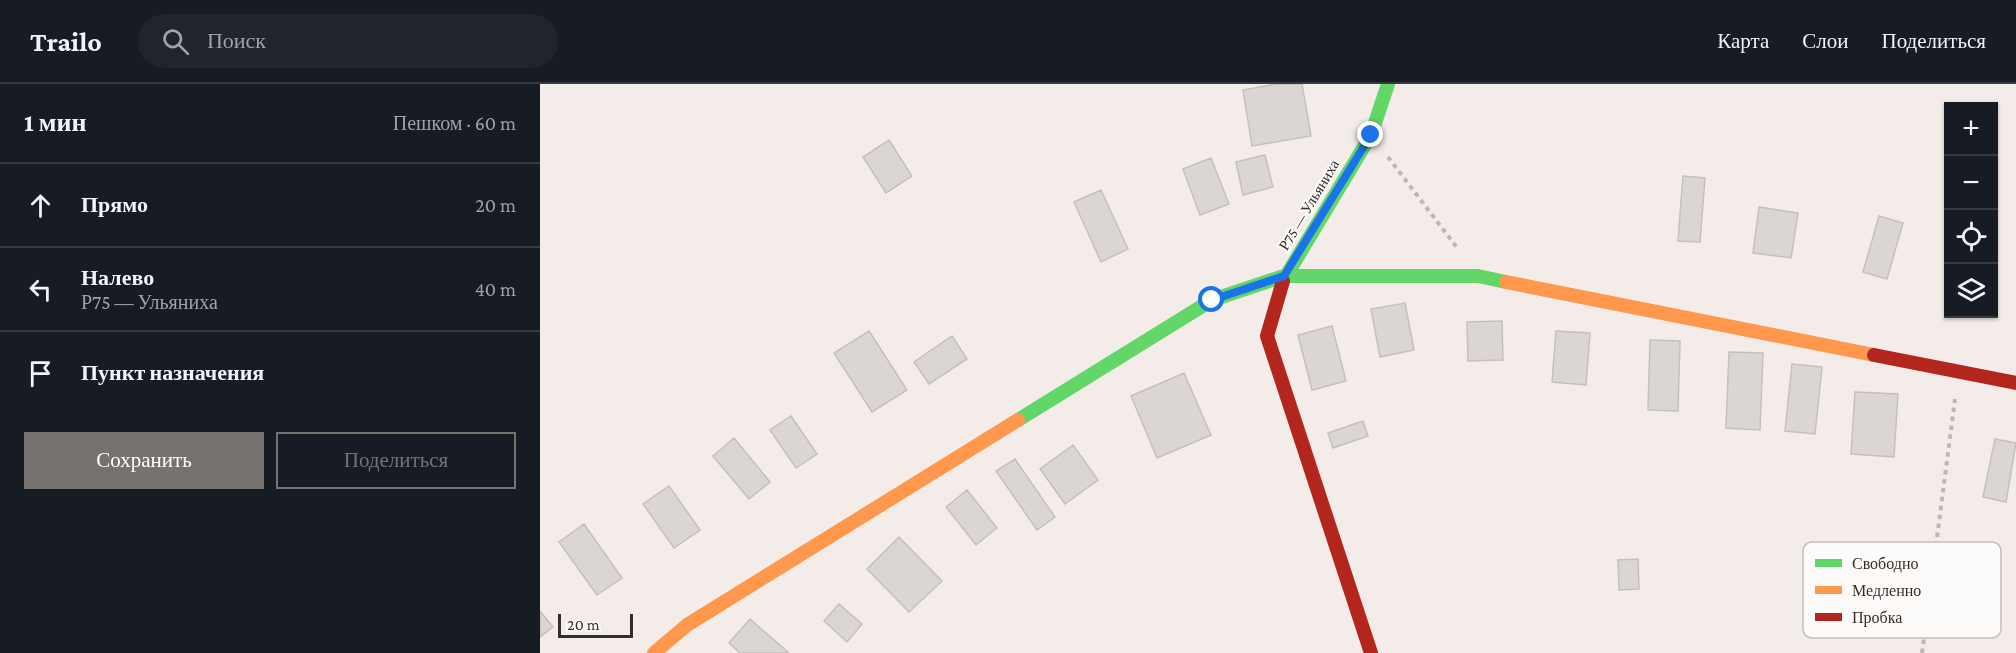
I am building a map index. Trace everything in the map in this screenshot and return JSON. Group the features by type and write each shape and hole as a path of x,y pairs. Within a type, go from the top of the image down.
{"street":[{"name":"Р75 — Ульяниха","path":"1371,653 1267,336 1284,276 1371,135 1388,84"},
{"path":"654,653 687,625 1212,300 1284,276 1478,276 2016,383"}],"path":[{"path":"1371,135 1478,276"},
{"path":"1937,542 1959,371"},
{"path":"1922,653 1924,638"}],"building":[{"path":"1276,84 1302,84 1311,136 1252,146 1243,90"},
{"path":"889,140 912,176 886,193 863,157"},
{"path":"1265,155 1273,187 1243,195 1236,162"},
{"path":"1211,158 1229,204 1200,215 1183,169"},
{"path":"1683,176 1705,178 1700,242 1678,241"},
{"path":"1101,190 1128,249 1101,262 1074,202"},
{"path":"1759,207 1798,213 1791,258 1753,253"},
{"path":"1879,216 1903,223 1887,279 1863,272"},
{"path":"1405,303 1414,350 1380,357 1371,309"},
{"path":"1502,321 1503,360 1468,361 1467,322"},
{"path":"1332,326 1346,381 1312,390 1298,335"},
{"path":"869,331 907,390 872,412 834,353"},
{"path":"1556,331 1590,333 1586,385 1552,382"},
{"path":"952,336 967,359 929,384 914,362"},
{"path":"1650,340 1680,341 1678,411 1648,410"},
{"path":"1729,352 1763,353 1760,430 1726,428"},
{"path":"1792,364 1822,367 1815,434 1785,431"},
{"path":"1184,373 1211,435 1157,458 1131,396"},
{"path":"1855,392 1898,394 1894,457 1851,454"},
{"path":"791,416 817,454 796,468 770,430"},
{"path":"1363,421 1368,436 1333,448 1328,433"},
{"path":"734,438 770,482 749,499 713,456"},
{"path":"1995,439 2016,443 2006,502 1983,497"},
{"path":"1073,445 1098,480 1065,504 1040,469"},
{"path":"1015,459 1055,517 1037,530 996,471"},
{"path":"669,486 700,530 674,548 643,504"},
{"path":"967,490 997,528 976,545 946,507"},
{"path":"584,524 622,578 597,595 559,542"},
{"path":"899,537 942,581 909,612 867,569"},
{"path":"1638,559 1639,589 1619,590 1618,560"},
{"path":"839,604 862,624 847,642 824,621"},
{"path":"540,611 553,627 540,637"},
{"path":"750,619 789,653 740,653 729,643"}],"traffic: fast":[{"path":"1283,281 1371,135 1388,84"},
{"path":"1018,420 1212,300 1284,276 1478,276 1506,282"}],"traffic: slow":[{"path":"1506,282 1874,355"},
{"path":"654,653 687,625 1018,420"}],"traffic: jam":[{"path":"1283,281 1267,336 1371,653"},
{"path":"1874,355 2016,383"}],"route":[{"path":"1212,300 1284,276 1371,135"}]}
